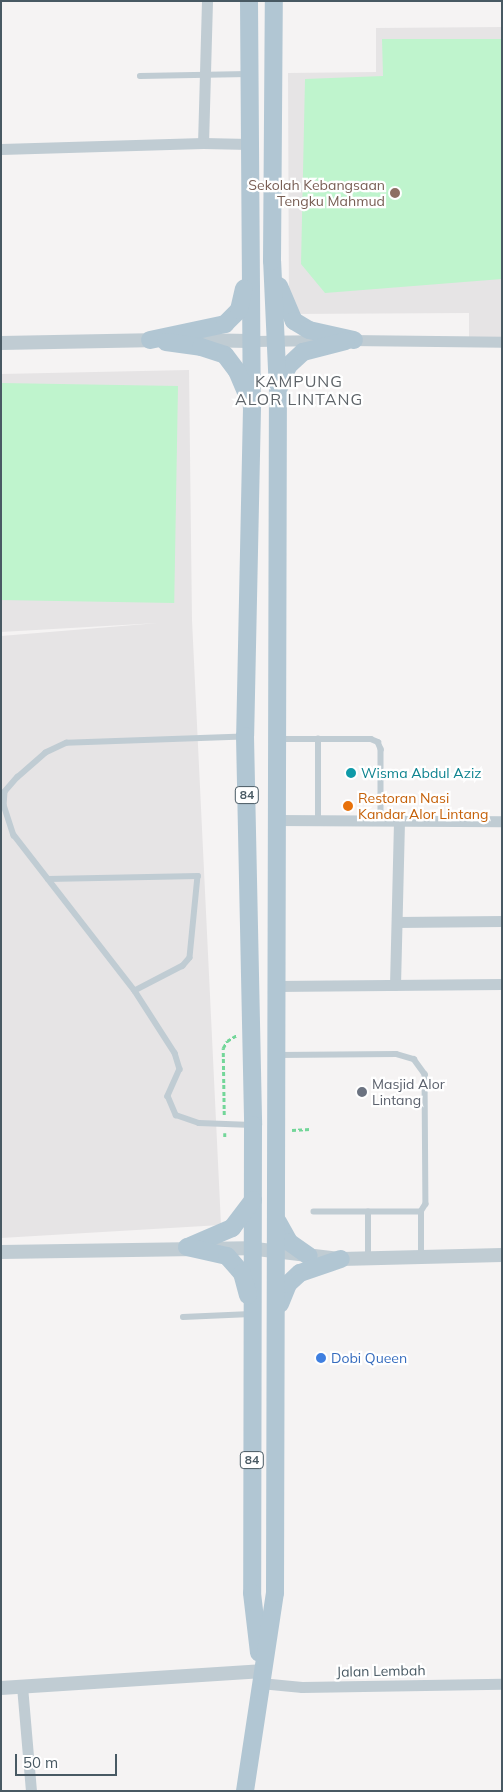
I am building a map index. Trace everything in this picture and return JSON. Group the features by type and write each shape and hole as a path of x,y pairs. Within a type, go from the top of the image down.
{"main road":[{"name":"84","path":"249,1 250,341 252,408 246,736 253,1125 252,1593 261,1677"},
{"name":"84","path":"245,1791 275,1593 277,1321 275,820 278,391 272,261 274,1"},
{"path":"272,261 286,307 294,321 309,330 354,340"},
{"path":"150,340 225,324 239,310 250,266"},
{"path":"150,340 201,347 225,355 244,384 252,408"},
{"path":"278,391 288,366 303,352 354,340"},
{"path":"187,1247 232,1228 253,1199"},
{"path":"276,1217 289,1242 309,1256"},
{"path":"187,1247 222,1254 236,1264 253,1312"},
{"path":"277,1321 282,1295 295,1276 305,1270 341,1259"}],"street":[{"path":"203,143 206,1"},
{"path":"1,149 203,143 250,144"},
{"path":"1,343 150,340 502,342"},
{"path":"275,820 502,821"},
{"path":"395,985 399,820"},
{"path":"397,922 502,921"},
{"path":"276,986 502,984"},
{"path":"1,1252 187,1247 253,1249 341,1259 421,1259 502,1255"},
{"path":"1,1688 261,1677"},
{"name":"Jalan Lembah","path":"261,1677 302,1687 502,1684"},
{"path":"22,1686 32,1791"}],"lane":[{"path":"140,76 249,74"},
{"path":"246,736 66,743 46,752 3,792 9,826 135,991 179,1062 178,1076 168,1096 176,1116 182,1120 224,1126 253,1125"},
{"path":"276,739 371,739 378,742 381,749 381,820"},
{"path":"318,739 318,820"},
{"path":"48,879 198,876 190,958 183,966 135,991"},
{"path":"276,1055 396,1054 408,1056 419,1063 425,1074 427,1089 426,1204 421,1212 421,1259"},
{"path":"314,1212 421,1212"},
{"path":"368,1212 368,1259"},
{"path":"183,1317 253,1312"}],"path":[{"path":"225,1140 223,1048 235,1036 251,1035"},
{"path":"276,1130 310,1129"}],"shaded area":[{"name":"Sekolah Kebangsaan Tengku Mahmud","path":"502,27 502,337 469,337 469,313 289,314 288,73 376,72 376,28"},
{"path":"189,370 192,620 221,1225 1,1238 1,636 158,623 1,632 1,374"}],"green space":[{"name":"Sekolah Kebangsaan Tengku Mahmud","path":"382,39 502,39 502,279 325,293 301,264 305,79 383,76"},
{"path":"1,383 178,386 174,603 1,600"}],"place":[{"name":"Sekolah Kebangsaan Tengku Mahmud","path":"395,193"},
{"name":"Wisma Abdul Aziz","path":"351,773"},
{"name":"Restoran Nasi Kandar Alor Lintang","path":"348,806"},
{"name":"Masjid Alor Lintang","path":"362,1092"},
{"name":"Dobi Queen","path":"321,1358"}],"district":[{"name":"KAMPUNG ALOR LINTANG","path":"299,390"}]}
